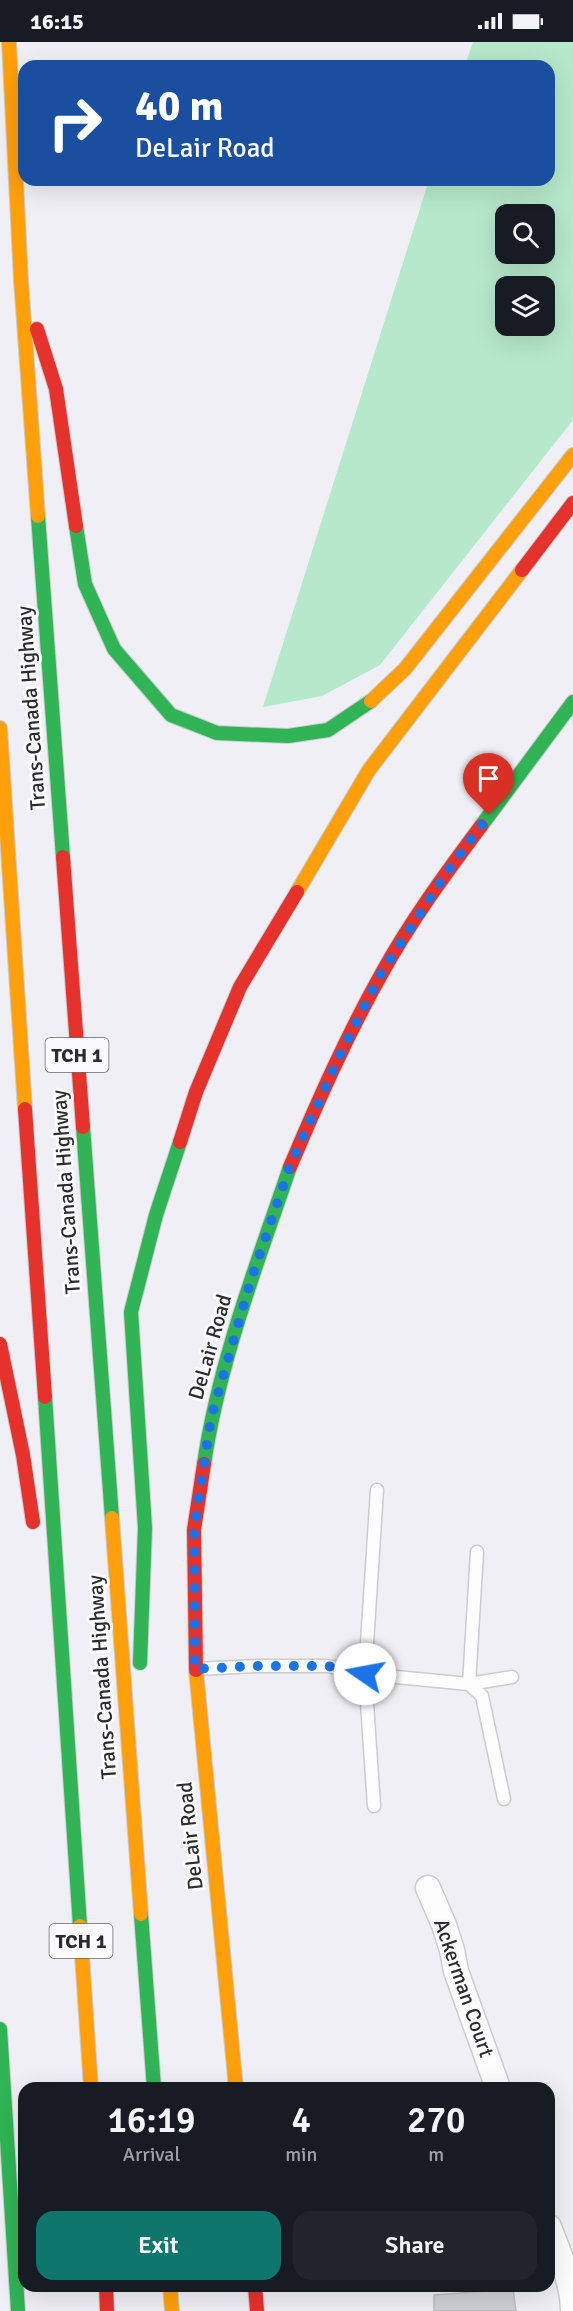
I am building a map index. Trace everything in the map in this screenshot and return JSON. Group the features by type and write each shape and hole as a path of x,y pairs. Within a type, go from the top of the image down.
{"main road":[{"name":"Trans-Canada Highway","path":"9,42 21,280 154,2082"},
{"path":"21,280 56,389 85,584 114,650 171,715 217,733 288,736 328,730 368,704 405,669 573,455"},
{"path":"134,1829 145,1528 131,1312 156,1215 196,1092 240,987 369,770 573,503"},
{"name":"DeLair Road","path":"235,2082 195,1669 194,1530 211,1418 251,1280 290,1166 340,1055 382,972 447,872 573,702"},
{"name":"Trans-Canada Highway","path":"0,728 92,2082"},
{"path":"0,1344 23,1455 35,1537"},
{"path":"45,1607 71,1794"},
{"path":"0,2028 18,2311"},
{"path":"106,2292 108,2311"},
{"path":"170,2292 172,2311"},
{"path":"255,2292 257,2311"}],"street":[{"name":"Ackerman Court","path":"428,1888 444,1925 456,1971 496,2082"},
{"path":"555,2243 566,2272 573,2300 573,2311"}],"lane":[{"path":"374,1806 365,1674 377,1490"},
{"path":"469,1684 477,1552"},
{"path":"195,1669 328,1666 365,1674 469,1684 512,1677"},
{"path":"469,1684 482,1696 504,1798"}],"green space":[{"path":"473,42 573,42 573,420 380,665 322,696 263,707 427,186 555,186 555,60 467,60"}],"building":[{"path":"513,2292 516,2311 434,2311 434,2295"}],"traffic: fast":[{"path":"38,516 63,857"},
{"path":"76,526 85,584 114,649 171,715 217,733 288,736 328,730 371,701"},
{"path":"481,826 573,702"},
{"path":"83,1127 112,1518"},
{"path":"140,1663 145,1528 131,1312 156,1215 180,1142"},
{"path":"204,1464 229,1351 290,1167"},
{"path":"45,1397 80,1926"},
{"path":"141,1914 154,2082"},
{"path":"0,2029 18,2311"}],"traffic: slow":[{"path":"9,42 21,280 38,516"},
{"path":"371,701 405,669 573,455"},
{"path":"297,892 369,770 522,570"},
{"path":"0,728 25,1109"},
{"path":"112,1518 141,1914"},
{"path":"196,1670 235,2082"},
{"path":"80,1926 91,2082"},
{"path":"170,2292 172,2311"}],"traffic: jam":[{"path":"37,329 56,389 76,526"},
{"path":"522,570 573,503"},
{"path":"290,1167 333,1068 382,973 416,916 481,826"},
{"path":"63,857 83,1127"},
{"path":"180,1142 196,1092 240,987 297,892"},
{"path":"25,1109 45,1397"},
{"path":"0,1344 23,1455 33,1522"},
{"path":"196,1670 194,1530 204,1464"},
{"path":"106,2292 107,2311"},
{"path":"255,2292 257,2311"}],"route":[{"path":"365,1674 328,1666 195,1669 194,1530 211,1418 251,1280 290,1166 340,1055 382,972 447,872 489,815"}]}
